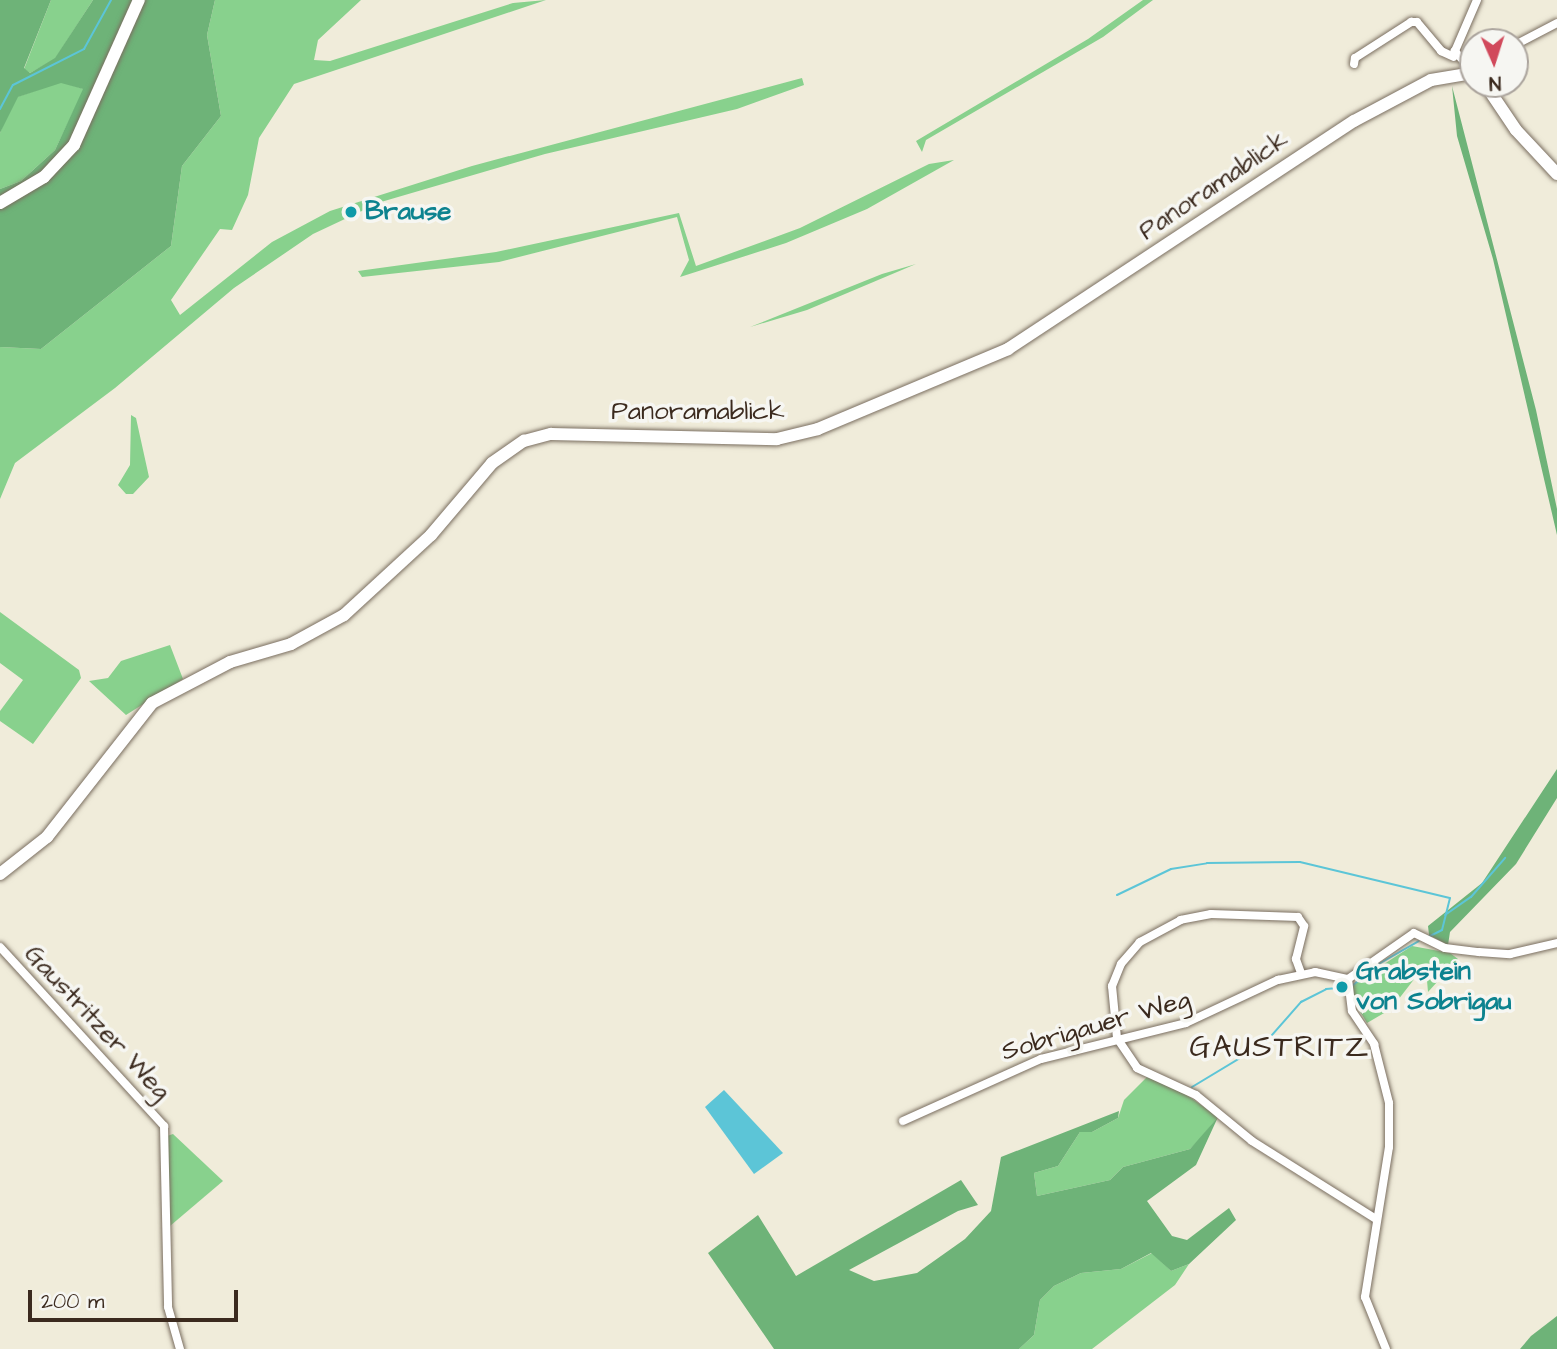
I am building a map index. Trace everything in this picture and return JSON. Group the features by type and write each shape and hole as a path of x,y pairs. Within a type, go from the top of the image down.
{"street":[{"path":"0,203 44,177 74,145 139,0"},
{"path":"1455,73 1455,54 1478,0"},
{"path":"1354,64 1355,58 1410,22 1417,22 1441,51 1455,54 1459,58"},
{"path":"1529,38 1557,23"},
{"name":"Panoramablick","path":"0,874 47,837 152,703 230,662 291,644 344,615 431,535 492,463 523,441 551,434 777,439 818,429 1036,333 1354,121 1431,80 1459,73"},
{"path":"1494,98 1516,130 1557,174"},
{"path":"1348,984 1301,973 1296,959 1304,926 1298,917 1212,914 1181,920 1140,942 1121,964 1112,986 1117,1038 1137,1068 1196,1095 1252,1141 1376,1219"},
{"path":"1348,984 1415,933 1445,948 1510,954 1557,943"},
{"name":"Gaustritzer Weg","path":"0,947 164,1126 168,1307 180,1349"},
{"name":"Sobrigauer Weg","path":"903,1121 1041,1059 1186,1023 1263,984 1301,973"},
{"path":"1348,984 1354,1017 1374,1044 1389,1103 1389,1147 1365,1297 1385,1349"}],"green space":[{"path":"0,0 51,0 24,68 30,73 55,58 93,0 215,0 207,35 221,116 182,166 171,246 41,349 0,347 0,189 21,181 55,150 83,89 61,83 18,97 0,133"},
{"path":"51,0 93,0 55,59 30,73 24,69"},
{"path":"215,0 361,0 318,40 314,60 330,61 513,3 546,0 294,84 259,138 248,195 232,230 220,229 171,300 180,315 272,242 330,211 472,166 802,78 804,85 737,109 545,154 381,202 313,234 234,288 115,388 15,463 0,499 0,347 41,349 171,246 182,166 221,116 207,35"},
{"path":"1143,0 1153,0 1103,37 926,140 922,152 916,141 1088,39"},
{"path":"61,82 84,89 55,150 21,181 0,189 0,133 8,112 17,97"},
{"path":"1452,86 1536,410 1557,509 1557,535 1493,259 1457,136"},
{"path":"954,160 867,209 786,243 680,277 689,260 677,217 499,262 362,277 358,271 496,252 679,213 696,266 800,228 929,164"},
{"path":"916,264 807,310 750,327 882,274"},
{"path":"131,415 136,418 149,477 133,494 126,494 118,485 130,465"},
{"path":"0,612 79,670 81,678 33,744 0,721 0,711 23,680 0,663"},
{"path":"170,645 183,679 126,715 89,681 108,678 121,661"},
{"path":"1557,769 1557,798 1516,864 1450,932 1448,945 1429,935 1428,926 1482,883"},
{"path":"1412,946 1450,953 1458,959 1428,992 1426,969 1422,969 1391,1009 1367,1023 1353,1000 1353,984"},
{"path":"1148,1076 1177,1088 1218,1117 1190,1149 1123,1167 1110,1180 1037,1196 1034,1173 1058,1166 1080,1132 1092,1132 1118,1118 1124,1100"},
{"path":"1119,1111 1118,1118 1092,1132 1080,1132 1058,1166 1034,1173 1037,1196 1110,1180 1123,1167 1190,1149 1218,1117 1196,1165 1147,1201 1172,1236 1187,1240 1229,1208 1236,1220 1189,1264 1171,1271 1151,1253 1121,1269 1081,1273 1054,1286 1040,1300 1034,1335 1019,1349 774,1349 708,1253 758,1215 796,1276 961,1180 978,1205 958,1211 849,1270 874,1281 917,1273 965,1239 991,1211 1001,1157"},
{"path":"173,1134 223,1181 170,1226 167,1136"},
{"path":"1152,1253 1171,1271 1189,1264 1175,1285 1092,1349 1019,1349 1034,1335 1040,1300 1054,1286 1081,1273 1121,1269"},
{"path":"1557,1316 1557,1349 1520,1349 1531,1336"}],"water":[{"path":"724,1090 783,1153 754,1174 705,1107"}],"waterway":[{"path":"0,109 13,85 84,49 111,0"},
{"path":"1445,915 1471,897 1505,858"},
{"path":"1117,895 1171,869 1207,863 1300,862 1450,898 1442,930 1428,937"},
{"path":"1352,986 1377,965 1419,941"},
{"path":"1192,1087 1265,1043 1301,1002 1326,989 1347,987"}],"place":[{"name":"Brause","path":"351,212"},
{"name":"Grabstein von Sobrigau","path":"1342,987"}],"district":[{"name":"GAUSTRITZ","path":"1280,1047"}]}
